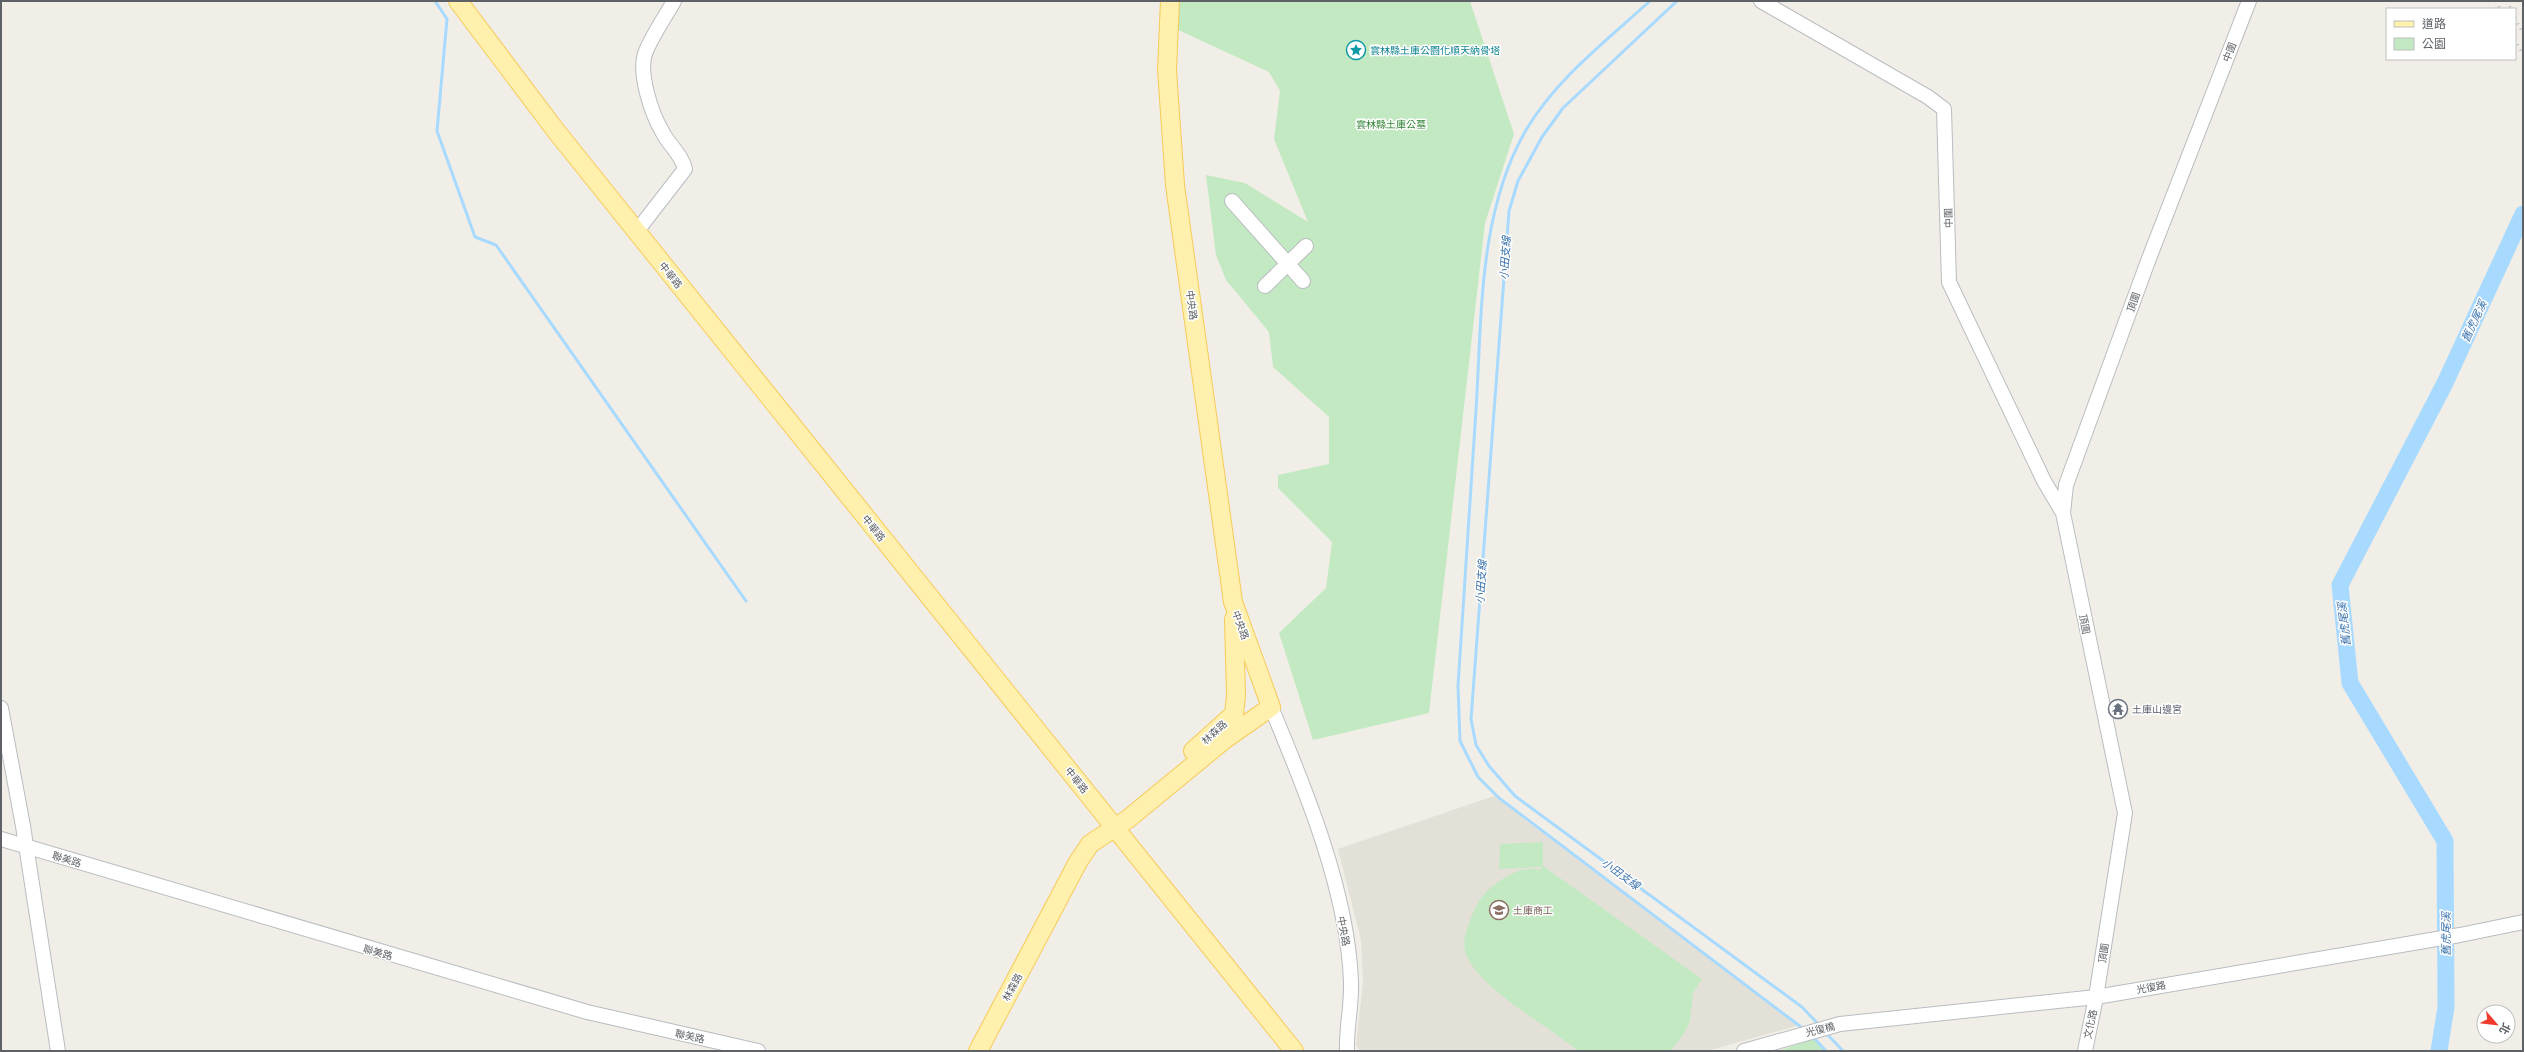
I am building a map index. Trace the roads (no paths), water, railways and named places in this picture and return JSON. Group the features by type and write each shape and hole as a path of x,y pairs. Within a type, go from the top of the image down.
{"main road":[{"name":"中華路","path":"458,1 556,131 1294,1051"},
{"name":"中央路","path":"1170,1 1167,70 1175,185 1233,602 1271,707"},
{"name":"林森路","path":"1114,827 1122,812 1234,714 1236,696 1233,602"},
{"name":"林森路","path":"978,1051 1078,862 1090,844 1114,827 1128,820 1224,740 1271,707"}],"street":[{"path":"637,231 684,169 683,163 663,134 653,114 643,72 645,52 674,1"},
{"name":"中圍","path":"1761,1 1928,97 1944,109 1949,282 2044,481 2063,513"},
{"name":"中圍","path":"2148,261 2249,1"},
{"path":"1232,201 1303,281"},
{"path":"1265,286 1306,246"},
{"name":"頂圍","path":"2096,997 2125,814 2063,513 2066,485 2148,261"},
{"name":"中央路","path":"1271,707 1326,851 1338,900 1347,942 1352,982 1347,1051"},
{"path":"1,708 26,847 58,1051"},
{"name":"聯美路","path":"1,839 587,1012 758,1051"},
{"name":"光復路","path":"1840,1024 2096,997 2460,935 2523,922"},
{"name":"文化路","path":"2085,1051 2096,997"},
{"name":"光復橋","path":"1744,1051 1800,1034 1840,1024"}],"waterway":[{"path":"435,1 447,19 437,131 475,237 496,245 746,601"},
{"path":"1650,1 1583,61 1538,111 1526,130 1510,162 1499,196 1485,266 1482,302 1458,686 1460,741 1478,777 1499,798 1805,1030"},
{"name":"小田支線","path":"1677,1 1563,108 1542,137 1518,181 1509,211 1471,719 1476,745 1489,766 1515,796 1802,1007 1820,1026"},
{"name":"舊虎尾溪","path":"2439,1051 2446,1007 2445,841 2350,683 2340,585 2445,383 2523,214"},
{"name":"小田支線","path":"1826,1033 1843,1051"},
{"path":"1812,1036 1826,1051"}],"railway":[{"path":"2496,1 2500,8"},
{"path":"2507,1 2510,8"},
{"path":"2516,20 2523,34"},
{"path":"2516,41 2523,55"}],"place":[{"name":"雲林縣土庫公園化順天納骨塔","path":"1356,50"},
{"name":"土庫山邊宮","path":"2118,709"},
{"name":"土庫商工","path":"1499,910"}],"park label":[{"name":"雲林縣土庫公墓","path":"1391,124"}]}
